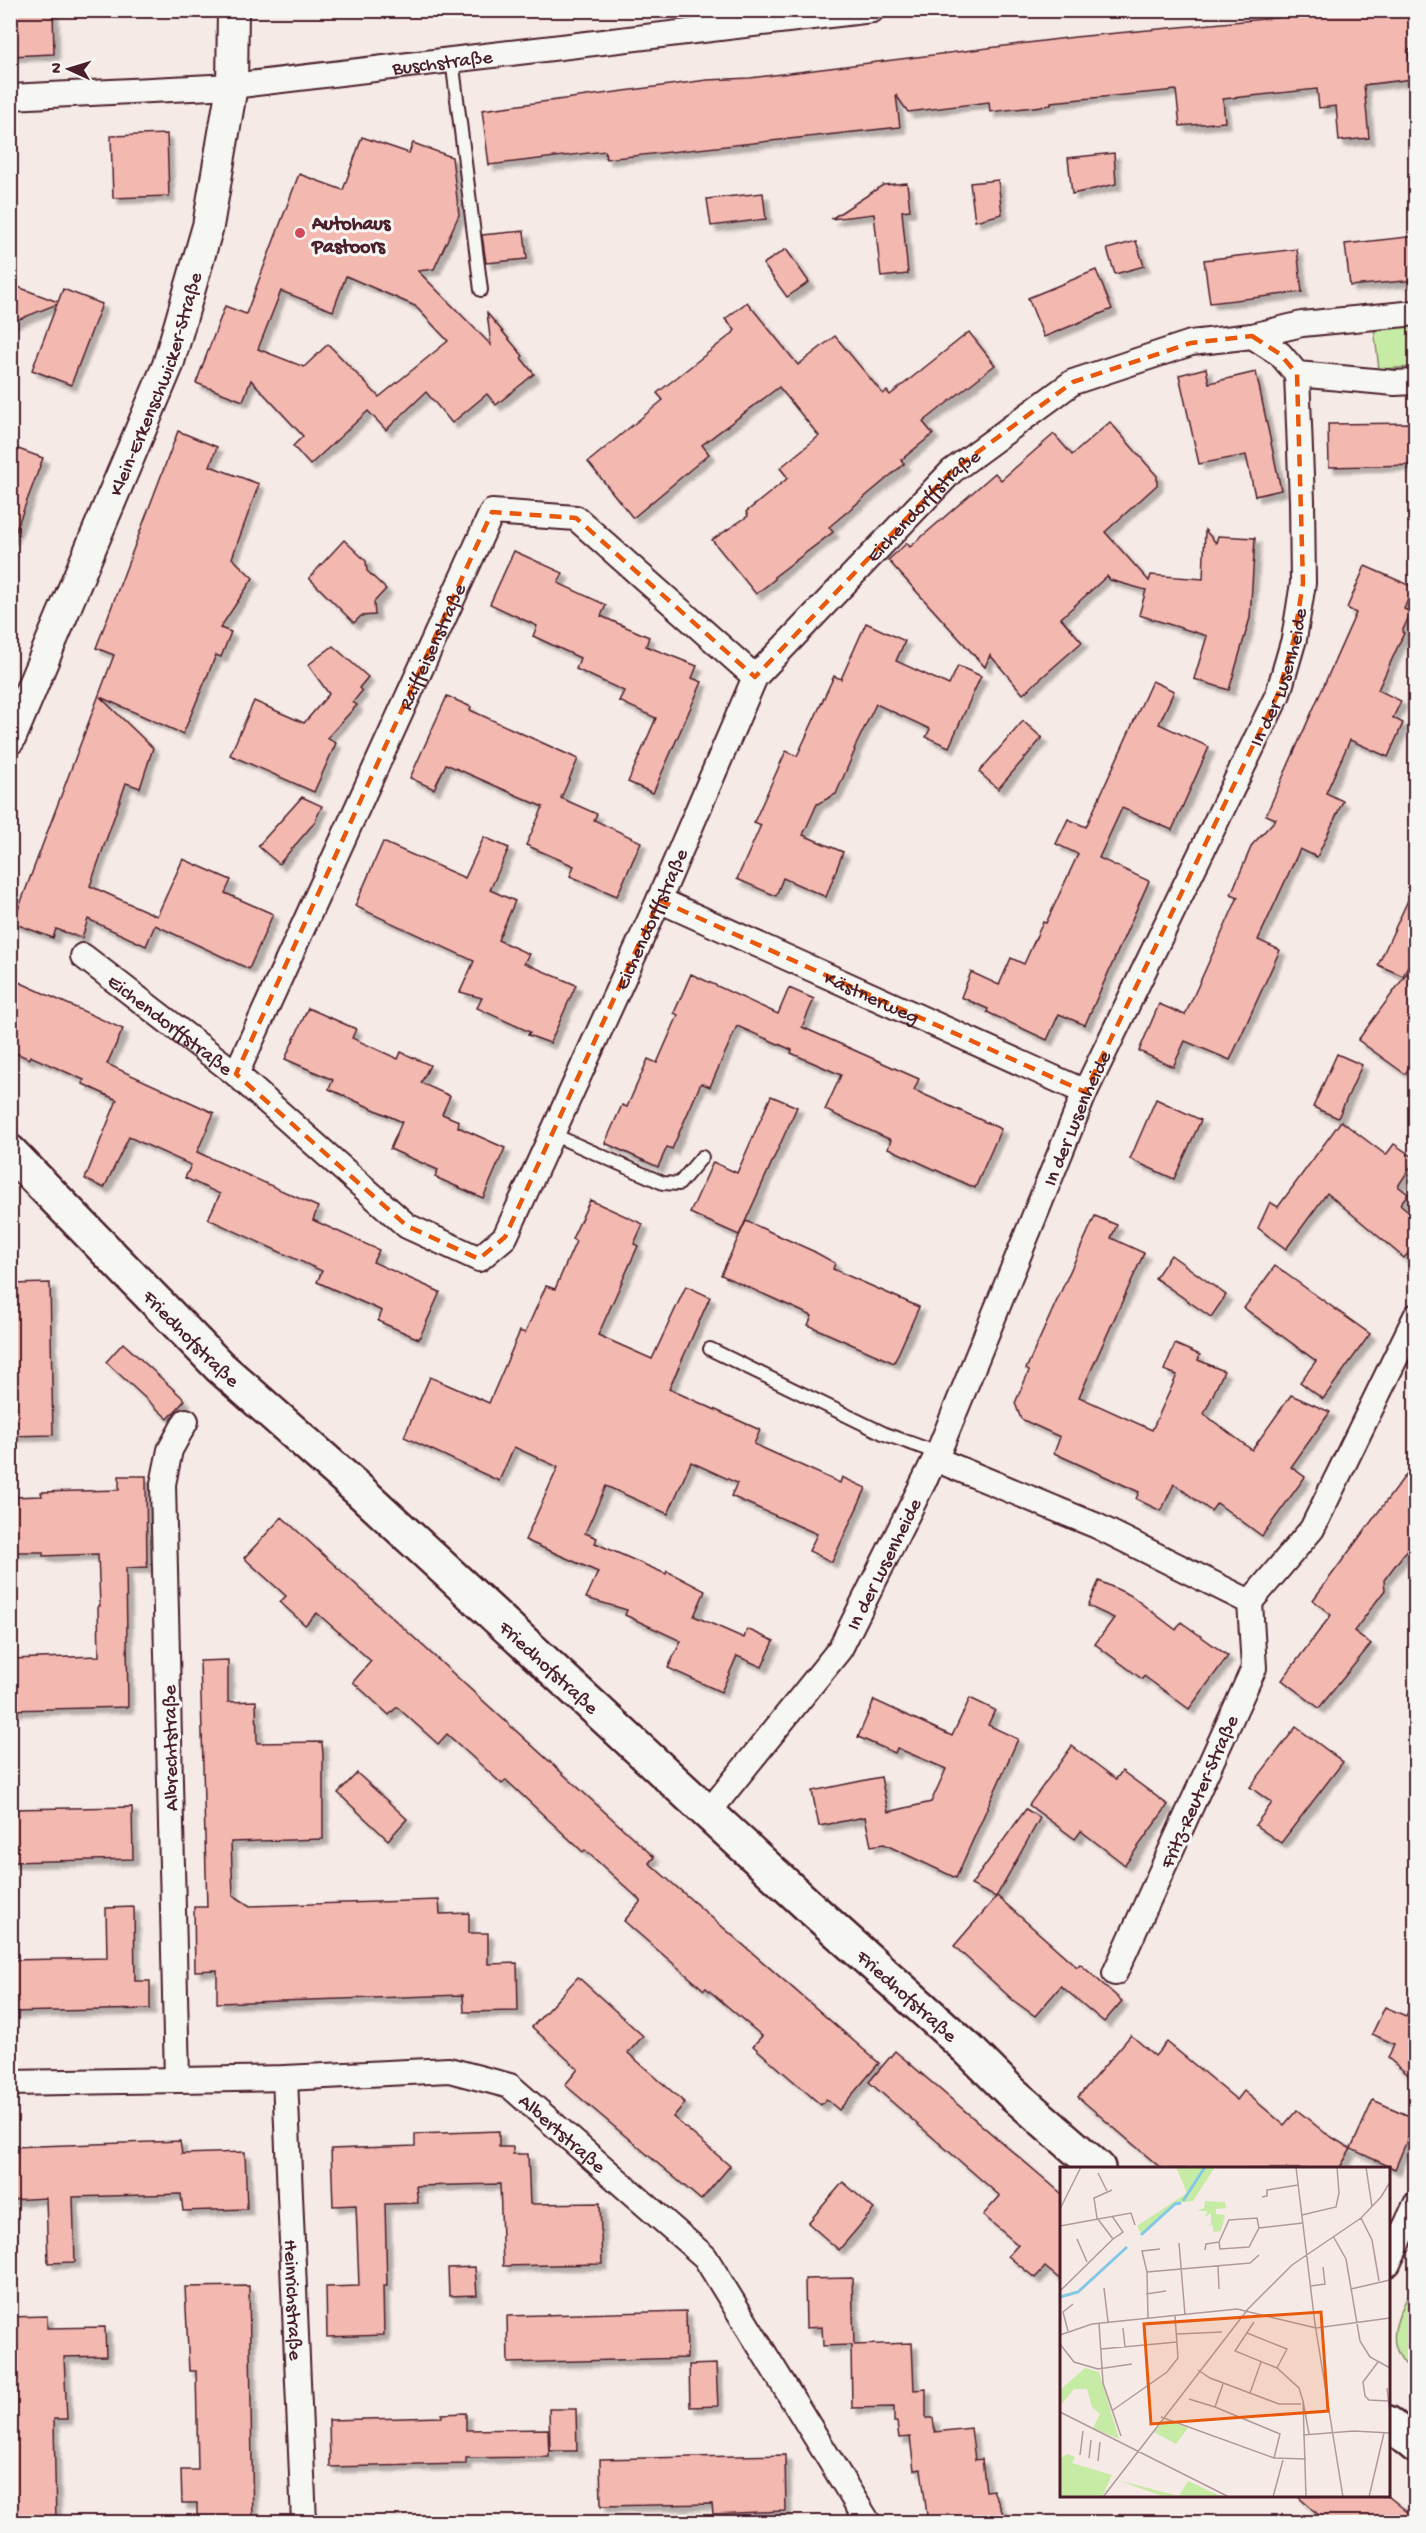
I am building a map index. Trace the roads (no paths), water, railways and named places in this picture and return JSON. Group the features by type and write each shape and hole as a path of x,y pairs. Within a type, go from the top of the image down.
{"main road":[{"name":"Friedhofstraße","path":"10,1152 220,1367 360,1491 708,1813 968,2049 1011,2092 1096,2167"},
{"path":"1390,2424 1416,2446"}],"street":[{"name":"Klein-Erkenschwicker-Straße","path":"10,739 168,365 208,226 232,86 233,10"},
{"name":"Buschstraße","path":"10,97 232,86 872,10"},
{"name":"Eichendorffstraße","path":"82,957 236,1074 407,1226 479,1259 505,1237 660,900 755,676 952,471 1073,382 1191,343 1252,336 1302,324 1416,313"},
{"path":"1252,336 1280,354 1297,374 1416,382"},
{"name":"In der Lusenheide","path":"708,1813 840,1649 936,1456 1085,1092 1278,694 1294,639 1302,584 1302,501 1297,374"},
{"name":"Raiffeisenstraße","path":"236,1074 492,512 576,518 755,676"},
{"name":"Kästnerweg","path":"660,900 1085,1092"},
{"path":"936,1456 1097,1526 1250,1602 1312,1529 1416,1316"},
{"name":"Albrechtstraße","path":"177,2079 163,1484 170,1450 186,1421"},
{"name":"Fritz-Reuter-Straße","path":"1115,1973 1254,1668 1250,1602"},
{"name":"Albertstraße","path":"10,2083 285,2078 449,2070 510,2086 705,2257 868,2523"},
{"name":"Heinrichstraße","path":"285,2078 304,2523"},
{"path":"1390,2262 1416,2204"}],"lane":[{"path":"452,59 481,290"},
{"path":"552,1134 663,1183 679,1184 702,1157"},
{"path":"710,1349 885,1434 936,1456"}],"place":[{"name":"Autohaus Pastoors","path":"300,233"}]}
